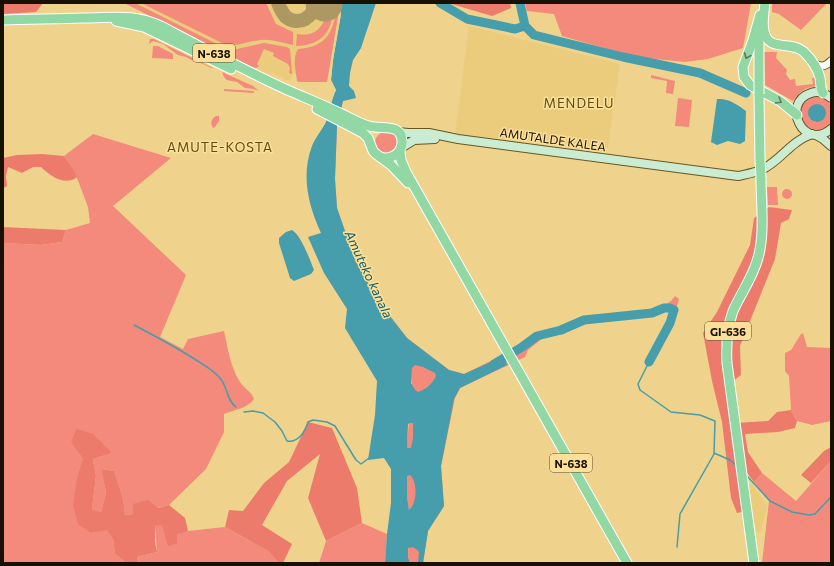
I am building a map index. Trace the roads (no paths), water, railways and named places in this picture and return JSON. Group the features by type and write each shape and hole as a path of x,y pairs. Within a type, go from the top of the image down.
{"main road":[{"name":"GI-636","path":"754,563 726,346 729,325 757,260 761,246 758,51 762,3"},
{"path":"765,3 763,28 767,38 775,45 798,48 803,51 812,61 828,94"},
{"path":"760,15 743,67 744,77 750,85 780,101 797,115"},
{"name":"N-638","path":"3,20 117,16 146,20 161,26 351,122 368,126 391,127 398,132 401,138 400,149 403,165 420,197 627,563"},
{"name":"N-638","path":"87,18 125,22 144,27 321,107"},
{"path":"828,94 813,92 804,97 798,106 797,115 800,126 804,130 823,139 831,146"},
{"name":"N-638","path":"351,122 363,133 371,144 373,151 396,170 420,197"},
{"path":"792,145 800,126"},
{"path":"371,144 374,133 383,127"},
{"path":"792,145 801,138 813,134 822,134 831,129"},
{"name":"AMUTALDE KALEA","path":"398,132 408,134 428,133 458,139 729,175 743,175 764,169 792,145"},
{"name":"AMUTALDE KALEA","path":"400,149 410,142 419,139 458,139"},
{"path":"380,157 392,158 400,149"}],"street":[{"path":"812,61 822,67 826,66 831,61"}],"water":[{"path":"341,3 376,3 361,48 353,60 350,73 349,86 354,91 356,98 343,101 337,126 335,179 337,208 355,260 379,302 407,338 449,370 464,374 504,356 507,365 460,388 454,399 441,466 444,506 428,531 423,563 418,563 419,552 412,547 408,548 408,558 410,563 385,563 391,503 391,469 384,458 368,460 375,415 377,381 345,328 347,309 324,273 308,237 321,233 310,201 307,168 312,146 326,122 336,90 331,80 341,14","holes":["415,365 435,373 436,376 429,386 418,392 411,383 412,368","413,423 411,448 407,448 408,424","410,475 413,478 416,493 414,503 409,510 407,497 407,476"]},
{"path":"717,99 725,99 746,111 745,141 740,144 728,141 717,145 711,142"},
{"path":"817,104 823,107 826,113 823,119 817,122 811,119 808,113 811,107"},
{"path":"292,230 302,242 314,270 311,274 294,281 290,278 279,243 279,238 286,232"}],"waterway":[{"path":"440,3 467,19 515,29 525,26 534,35 623,57 700,73 746,93"},
{"path":"520,3 525,26"},
{"path":"494,364 537,336 561,330 584,320 652,313 664,308 670,308 674,310 670,323 649,362"},
{"path":"134,325 158,337 211,370 223,382 230,401 236,407"},
{"path":"649,362 638,384 640,390 671,412 700,415 715,421 714,453 730,460 738,467"},
{"path":"244,412 253,411 263,413 275,422 287,441 298,439 308,422 313,420 327,422 335,426 356,460 361,464 369,458"},
{"path":"677,547 680,514 714,454"},
{"path":"747,476 770,501 792,512 809,515 815,514 831,497"}],"district":[{"name":"MENDELU","path":"579,103"},
{"name":"AMUTE-KOSTA","path":"220,147"}],"water label":[{"name":"Amuteko kanala","path":"369,274"}]}
